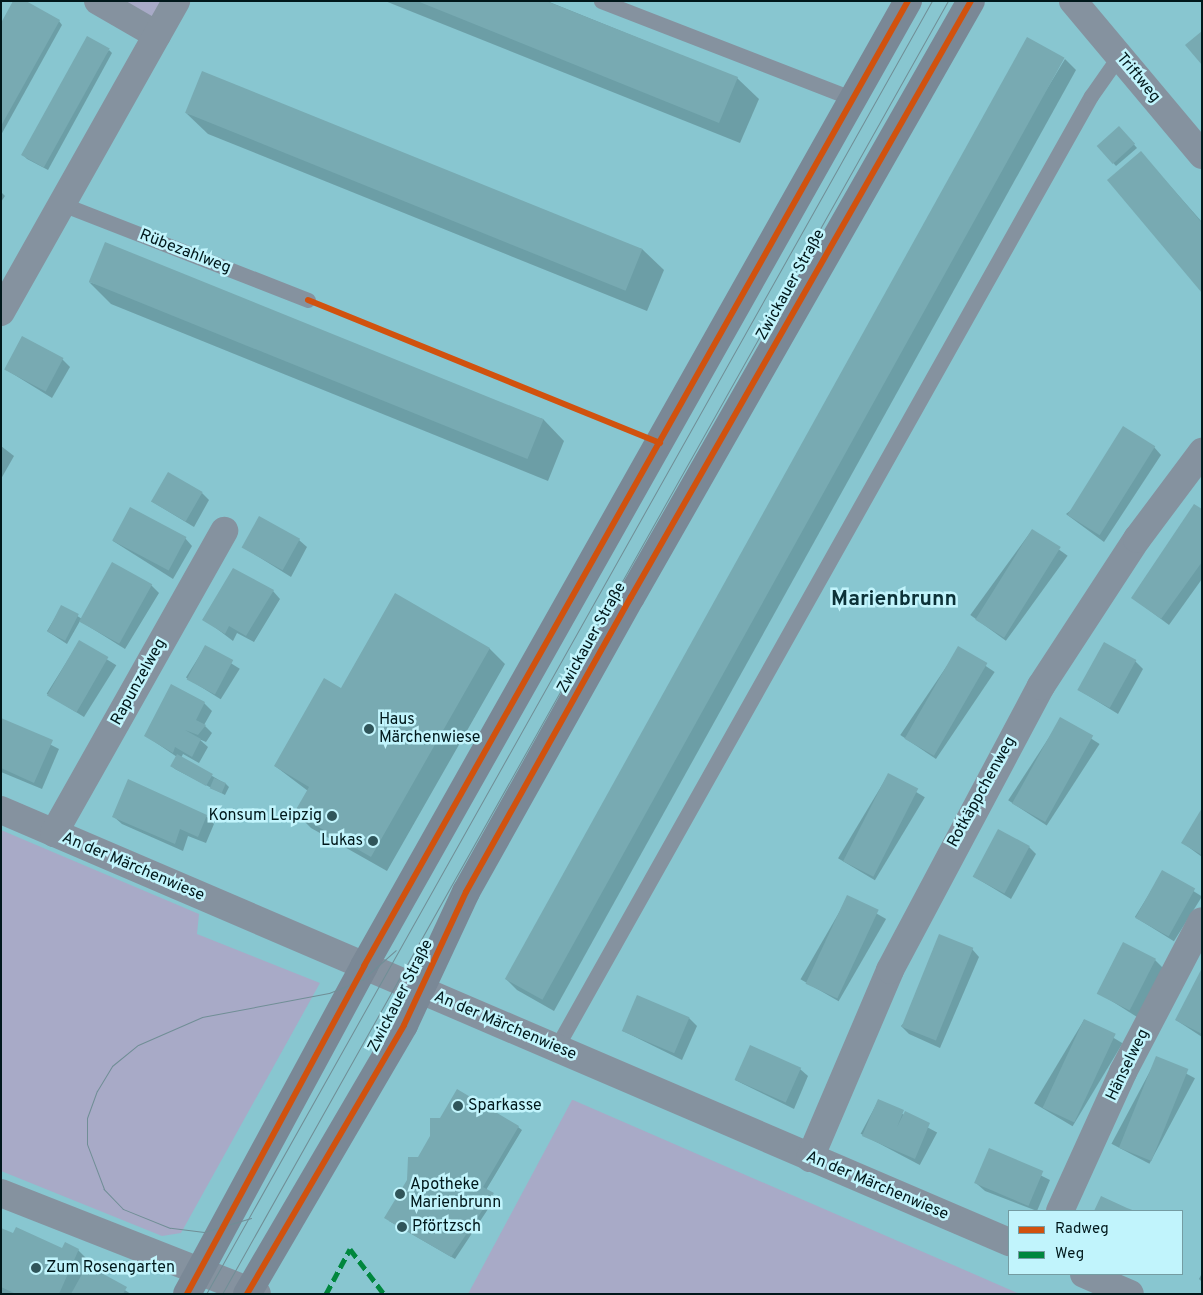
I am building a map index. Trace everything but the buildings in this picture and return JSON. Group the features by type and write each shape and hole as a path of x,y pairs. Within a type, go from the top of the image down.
{"main road":[{"path":"193,1282 364,966 908,1"},
{"name":"Zwickauer Straße","path":"251,1293 422,991 471,884 971,1"}],"street":[{"path":"98,1 158,35"},
{"path":"1,312 176,1"},
{"name":"Triftweg","path":"1073,1 1202,155"},
{"name":"Rotkäppchenweg","path":"810,1158 890,970 1012,738 1136,539 1202,452"},
{"name":"Rapunzelweg","path":"54,833 224,531"},
{"name":"An der Märchenwiese","path":"1,810 1008,1242"},
{"name":"Hänselweg","path":"1060,1210 1123,1072 1202,922"},
{"path":"1,1193 193,1282 251,1293"},
{"path":"1086,1275 1130,1294"}],"lane":[{"path":"601,1 854,99"},
{"path":"556,1048 1091,96 1119,56"},
{"name":"Rübezahlweg","path":"62,204 308,300"}],"shaded area":[{"path":"98,1 176,1 157,35"},
{"path":"1,830 199,914 197,934 320,983 181,1233 162,1236 1,1171"},
{"path":"573,1100 1020,1294 468,1294"}],"tram line":[{"path":"206,1294 932,1"},
{"path":"222,1294 948,1"},
{"path":"251,1218 204,1232 170,1228 123,1209 104,1189 87,1144 87,1118 97,1091 112,1066 138,1045 202,1017 329,993 362,980 396,950"}],"marked path":[{"path":"326,1294 350,1249 384,1294"}],"cycle path":[{"path":"187,1294 364,966 908,1"},
{"path":"247,1294 404,1025 466,892 631,597 971,1"},
{"path":"308,300 660,443"}],"place":[{"name":"Haus Märchenwiese","path":"369,729"},
{"name":"Konsum Leipzig","path":"332,816"},
{"name":"Lukas","path":"373,841"},
{"name":"Sparkasse","path":"458,1106"},
{"name":"Apotheke Marienbrunn","path":"400,1194"},
{"name":"Pförtzsch","path":"402,1227"},
{"name":"Zum Rosengarten","path":"36,1268"}],"district":[{"name":"Marienbrunn","path":"894,600"}]}
